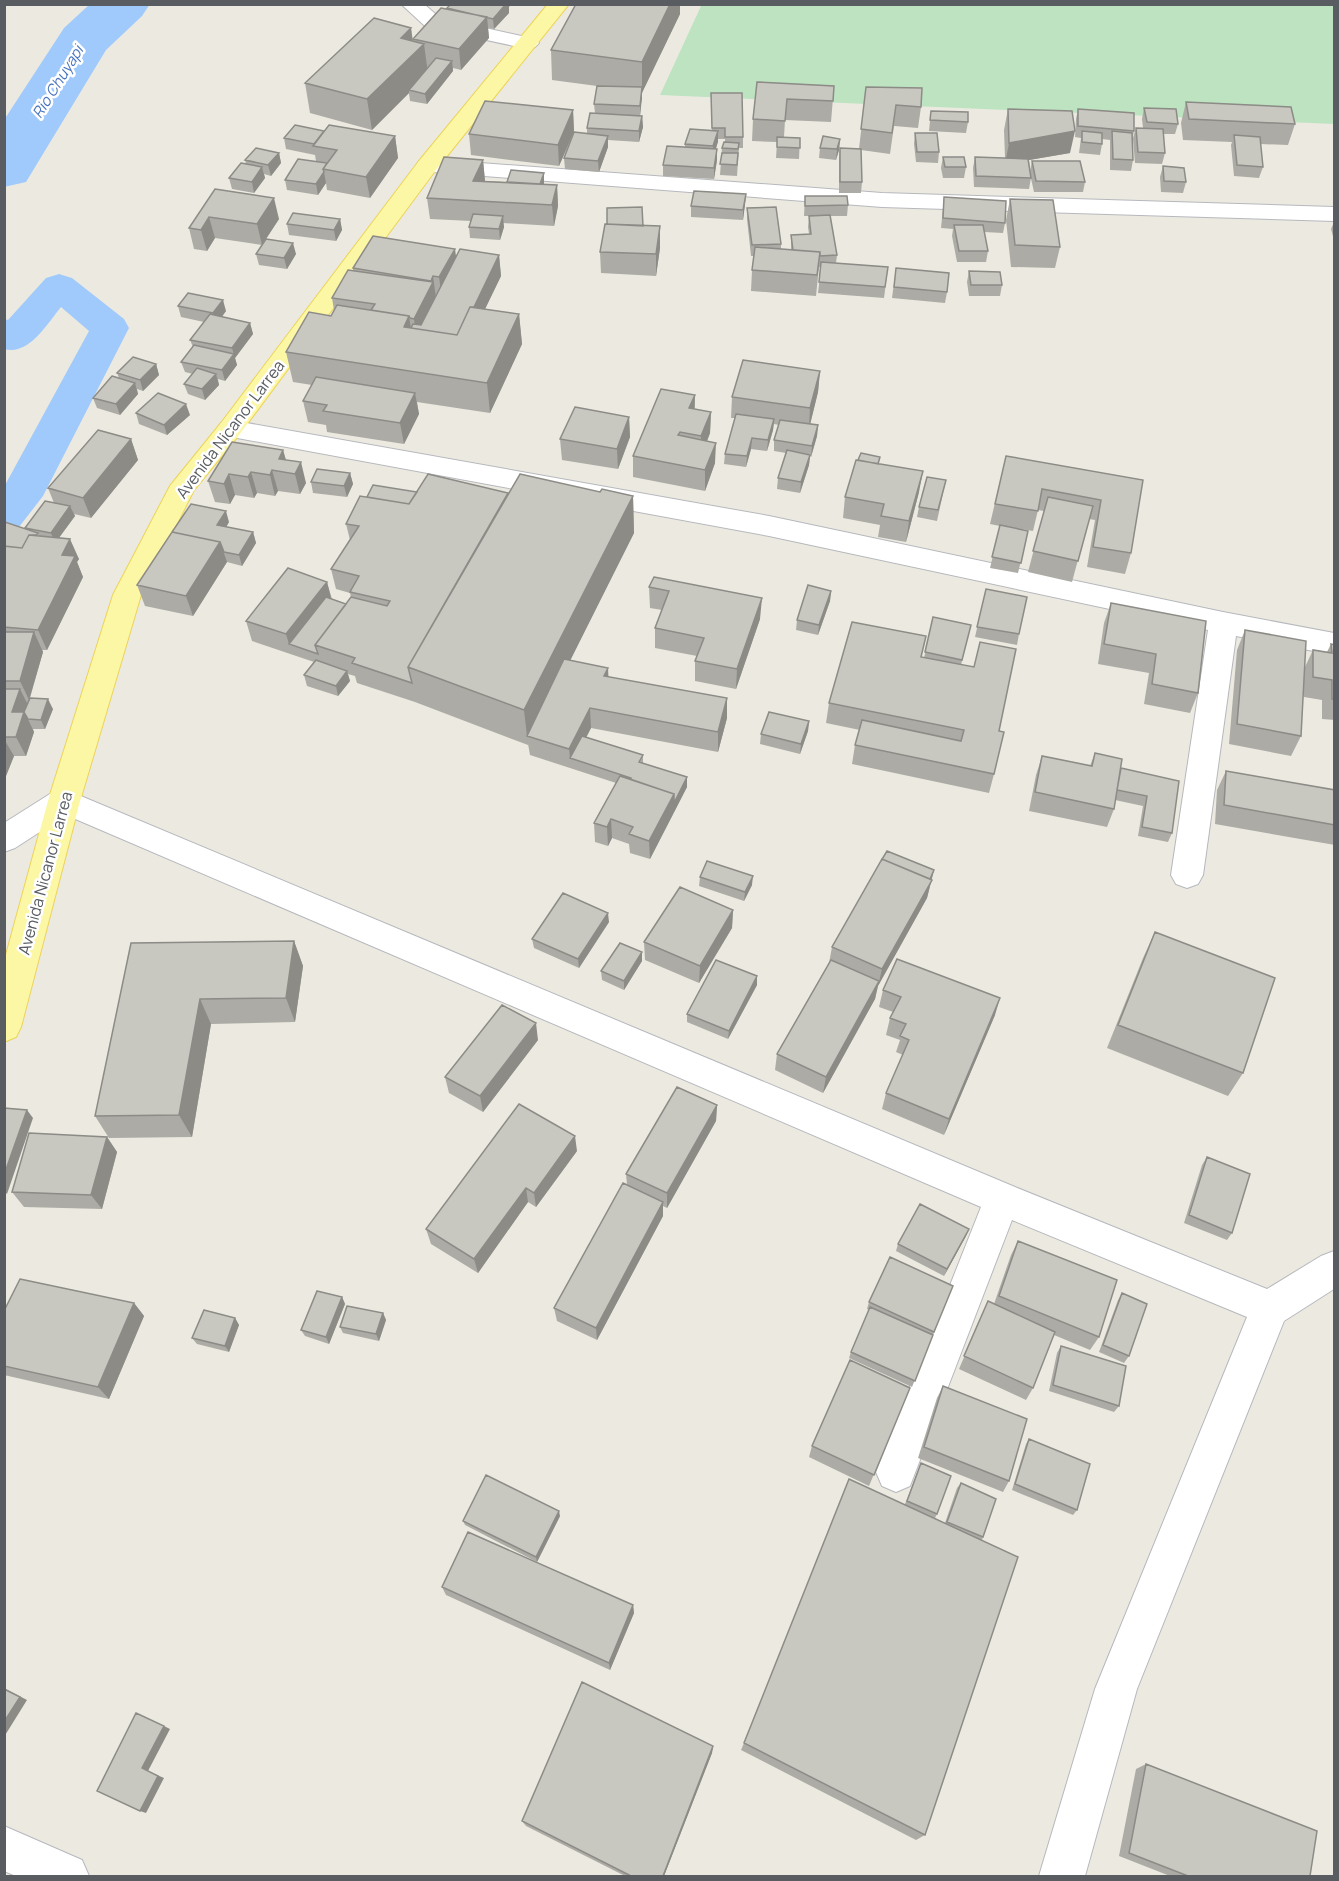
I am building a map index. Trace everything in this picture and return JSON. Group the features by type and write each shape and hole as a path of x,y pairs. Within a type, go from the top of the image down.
{"main road":[{"name":"Avenida Nicanor Larrea","path":"4,1027 64,801 127,595 183,486 230,429 427,166 560,4"}],"street":[{"path":"411,4 433,23 528,43"},
{"path":"427,166 882,200 1335,214"},
{"path":"230,429 769,525 1223,623 1335,644"},
{"path":"1187,875 1223,623"},
{"path":"4,839 64,801 1002,1198 1270,1308"},
{"path":"897,1472 1002,1198"},
{"path":"1062,1876 1116,1689 1270,1308 1335,1269"},
{"path":"4,1848 66,1876"}],"green space":[{"path":"696,5 1334,5 1334,124 660,95 701,6"}],"building":[{"path":"451,4 506,4 493,19 447,8"},
{"path":"576,4 670,4 642,62 551,50"},
{"path":"441,8 487,17 459,49 413,39"},
{"path":"374,18 411,28 401,38 424,44 367,99 305,83"},
{"path":"436,58 452,61 425,94 409,90"},
{"path":"757,82 834,86 833,101 787,99 785,121 753,119"},
{"path":"597,86 642,87 640,106 594,104"},
{"path":"866,87 922,88 921,107 896,105 892,133 861,129"},
{"path":"711,93 742,93 743,137 725,137 725,128 712,128"},
{"path":"485,101 573,110 558,145 469,134"},
{"path":"1186,102 1291,107 1295,124 1189,119"},
{"path":"1144,108 1176,109 1178,124 1147,122"},
{"path":"1008,109 1072,111 1075,131 1009,143"},
{"path":"1078,109 1134,113 1134,131 1078,126"},
{"path":"931,111 968,112 968,122 930,120"},
{"path":"590,113 642,116 639,131 587,128"},
{"path":"295,125 324,131 314,144 284,138"},
{"path":"329,125 395,136 366,177 323,169 337,150 313,146"},
{"path":"1136,128 1163,129 1165,153 1138,152"},
{"path":"690,129 718,131 713,146 685,144"},
{"path":"1082,131 1102,133 1102,144 1082,142"},
{"path":"1112,131 1132,133 1133,160 1113,159"},
{"path":"574,132 608,136 598,161 564,158"},
{"path":"915,133 937,133 939,152 917,152"},
{"path":"1234,135 1260,137 1263,167 1237,165"},
{"path":"823,136 840,139 837,149 820,148"},
{"path":"777,137 800,138 800,148 777,147"},
{"path":"724,142 739,143 738,149 722,148"},
{"path":"667,146 717,149 714,168 663,165"},
{"path":"256,148 279,153 268,165 245,160"},
{"path":"840,148 861,149 862,182 840,182"},
{"path":"722,153 738,153 737,165 720,164"},
{"path":"444,157 483,160 473,181 557,185 552,205 427,198"},
{"path":"943,157 964,157 966,167 945,167"},
{"path":"975,157 1028,159 1031,178 976,176"},
{"path":"298,159 327,163 316,184 285,180"},
{"path":"1032,161 1080,161 1085,182 1036,181"},
{"path":"241,163 262,167 252,182 229,178"},
{"path":"1163,166 1184,168 1186,182 1164,181"},
{"path":"511,170 544,173 540,184 507,182"},
{"path":"215,189 274,198 257,224 209,217 201,230 189,228"},
{"path":"694,191 746,194 743,210 691,206"},
{"path":"805,196 847,196 848,205 805,206"},
{"path":"944,197 1006,201 1005,223 943,218"},
{"path":"1010,199 1053,200 1060,247 1015,245"},
{"path":"642,207 643,226 607,224 607,208"},
{"path":"776,207 781,244 752,245 747,208"},
{"path":"293,213 340,219 334,230 287,224"},
{"path":"473,214 503,216 499,229 469,227"},
{"path":"830,215 837,255 820,256 820,252 793,250 791,235 811,234 809,216"},
{"path":"605,224 660,226 656,254 600,252"},
{"path":"954,225 983,225 988,251 959,251"},
{"path":"373,236 455,249 439,277 433,276 431,281 353,268"},
{"path":"266,239 293,243 284,258 256,254"},
{"path":"755,247 820,252 817,275 752,270"},
{"path":"460,249 499,255 474,307 470,307 457,335 411,328 413,324 421,325"},
{"path":"821,262 888,267 885,287 819,282"},
{"path":"896,268 949,273 947,292 894,287"},
{"path":"348,270 433,282 414,319 409,316 371,310 375,304 332,298"},
{"path":"969,271 1000,272 1002,285 971,285"},
{"path":"188,293 223,300 213,313 178,306"},
{"path":"337,305 409,316 404,327 457,335 470,307 519,314 487,383 286,352 309,312 331,316"},
{"path":"210,314 250,323 232,348 190,340"},
{"path":"194,345 234,354 222,370 181,362"},
{"path":"133,357 156,364 140,380 117,373"},
{"path":"743,360 820,371 810,408 732,397"},
{"path":"197,368 216,374 202,389 184,384"},
{"path":"112,376 135,383 116,404 93,398"},
{"path":"316,377 415,393 400,423 323,411 327,405 303,401"},
{"path":"661,389 695,395 689,408 711,412 701,436 680,432 678,435 716,443 705,470 633,456"},
{"path":"158,393 186,404 164,425 136,413"},
{"path":"575,407 629,417 617,449 560,439"},
{"path":"736,414 774,419 768,440 752,438 747,456 725,454"},
{"path":"780,420 818,425 812,446 774,440"},
{"path":"98,430 131,439 83,498 48,488"},
{"path":"232,442 283,450 279,459 301,462 295,474 272,470 270,475 251,472 248,477 229,474 224,484 208,481"},
{"path":"787,450 810,455 801,482 778,478"},
{"path":"861,453 880,457 878,464 858,460"},
{"path":"1006,456 1143,480 1131,553 1093,547 1101,500 1042,489 1038,511 995,504"},
{"path":"856,460 923,471 909,521 881,516 884,504 845,497"},
{"path":"317,469 350,473 344,486 311,482"},
{"path":"428,474 508,493 408,667 412,683 352,663 355,658 315,645 351,597 387,606 390,601 350,592 359,576 331,569 359,526 346,524 360,496 409,504"},
{"path":"520,474 600,492 602,489 633,496 524,710 408,667"},
{"path":"927,477 946,480 938,510 919,507"},
{"path":"373,485 417,492 409,504 367,497"},
{"path":"1048,497 1093,506 1078,561 1033,551"},
{"path":"45,501 70,506 51,533 25,528"},
{"path":"191,504 226,511 217,525 253,532 239,555 224,552 220,542 172,532"},
{"path":"4,523 38,533 29,535 22,548 4,546"},
{"path":"1000,525 1028,531 1021,563 992,557"},
{"path":"172,532 220,542 186,596 137,585"},
{"path":"29,535 70,539 62,555 75,556 38,630 4,627 4,546 22,548"},
{"path":"288,568 327,582 286,634 246,621"},
{"path":"654,577 762,598 737,669 695,661 704,638 655,628 669,591 649,587"},
{"path":"808,585 831,591 819,625 797,620"},
{"path":"986,589 1027,597 1019,634 977,627"},
{"path":"326,597 346,604 315,645 318,654 289,644"},
{"path":"1111,603 1206,621 1198,693 1152,684 1156,654 1104,644"},
{"path":"933,617 971,625 962,660 925,652"},
{"path":"852,622 926,636 921,657 974,667 980,642 1016,649 999,731 1004,732 994,774 855,745 862,720 961,741 964,730 829,703"},
{"path":"1245,630 1306,641 1301,736 1237,724"},
{"path":"4,632 34,632 20,681 4,681"},
{"path":"1331,644 1335,645 1335,699 1332,699 1332,680 1313,677 1313,650 1332,653"},
{"path":"564,659 608,668 604,676 727,698 718,732 590,708 569,749 527,736"},
{"path":"316,660 347,671 336,686 304,675"},
{"path":"4,689 20,689 12,712 24,712 16,737 4,737"},
{"path":"30,698 48,699 41,720 28,719 24,712"},
{"path":"769,712 809,721 801,744 761,734"},
{"path":"582,736 643,755 639,762 687,777 674,803 674,794 570,758"},
{"path":"1095,753 1122,759 1114,809 1035,792 1042,756 1092,766"},
{"path":"1121,768 1179,781 1172,833 1142,827 1147,796 1117,790"},
{"path":"1226,771 1335,790 1335,825 1224,805"},
{"path":"620,776 674,794 649,841 629,834 633,827 611,819 607,827 594,823"},
{"path":"887,851 934,870 930,879 882,859"},
{"path":"882,859 932,880 882,969 832,947"},
{"path":"707,861 753,876 745,892 700,877"},
{"path":"680,887 733,910 700,966 644,942"},
{"path":"563,893 608,913 578,959 532,939"},
{"path":"1155,932 1275,978 1243,1073 1118,1025"},
{"path":"294,941 286,998 200,999 179,1115 95,1116 131,943"},
{"path":"620,943 642,952 624,981 601,971"},
{"path":"897,959 1000,998 949,1119 886,1093 909,1040 900,1036 906,1024 890,1018 901,997 883,990"},
{"path":"716,960 757,976 729,1031 687,1014"},
{"path":"831,960 879,981 826,1077 777,1054"},
{"path":"502,1005 536,1023 480,1096 445,1077"},
{"path":"677,1087 717,1105 667,1193 626,1174"},
{"path":"519,1104 575,1136 534,1193 526,1188 474,1259 426,1229"},
{"path":"4,1108 27,1110 4,1175"},
{"path":"29,1133 107,1137 91,1195 12,1192"},
{"path":"1207,1157 1250,1174 1232,1233 1189,1215"},
{"path":"623,1183 663,1202 596,1328 554,1308"},
{"path":"920,1204 969,1229 947,1269 898,1244"},
{"path":"1018,1241 1117,1280 1099,1337 999,1296"},
{"path":"890,1257 953,1286 934,1332 869,1302"},
{"path":"20,1279 134,1303 98,1387 4,1366 4,1311"},
{"path":"317,1291 342,1297 326,1337 301,1330"},
{"path":"1122,1293 1147,1304 1129,1356 1103,1345"},
{"path":"988,1301 1055,1332 1033,1388 964,1356"},
{"path":"347,1306 383,1313 376,1334 340,1327"},
{"path":"870,1307 933,1335 915,1381 851,1352"},
{"path":"204,1310 235,1318 225,1346 192,1338"},
{"path":"1061,1346 1126,1366 1119,1406 1053,1385"},
{"path":"850,1360 910,1388 874,1475 812,1446"},
{"path":"943,1386 1027,1419 1009,1481 924,1447"},
{"path":"1029,1439 1090,1464 1077,1510 1015,1484"},
{"path":"921,1463 951,1476 937,1514 907,1501"},
{"path":"486,1475 559,1511 536,1557 463,1521"},
{"path":"849,1479 1018,1557 925,1835 744,1743"},
{"path":"961,1483 996,1499 983,1537 947,1522"},
{"path":"468,1532 633,1605 609,1663 442,1587"},
{"path":"582,1682 713,1746 663,1876 631,1876 522,1821"},
{"path":"4,1689 20,1697 4,1722"},
{"path":"136,1713 164,1726 142,1768 158,1776 140,1811 97,1791"},
{"path":"1146,1764 1317,1831 1310,1876 1188,1876 1129,1853"}],"waterway":[{"name":"Rio Chuyapi","path":"4,169 84,40 123,4"},
{"path":"4,331 12,339 59,286 110,328 28,486 4,517"}]}
